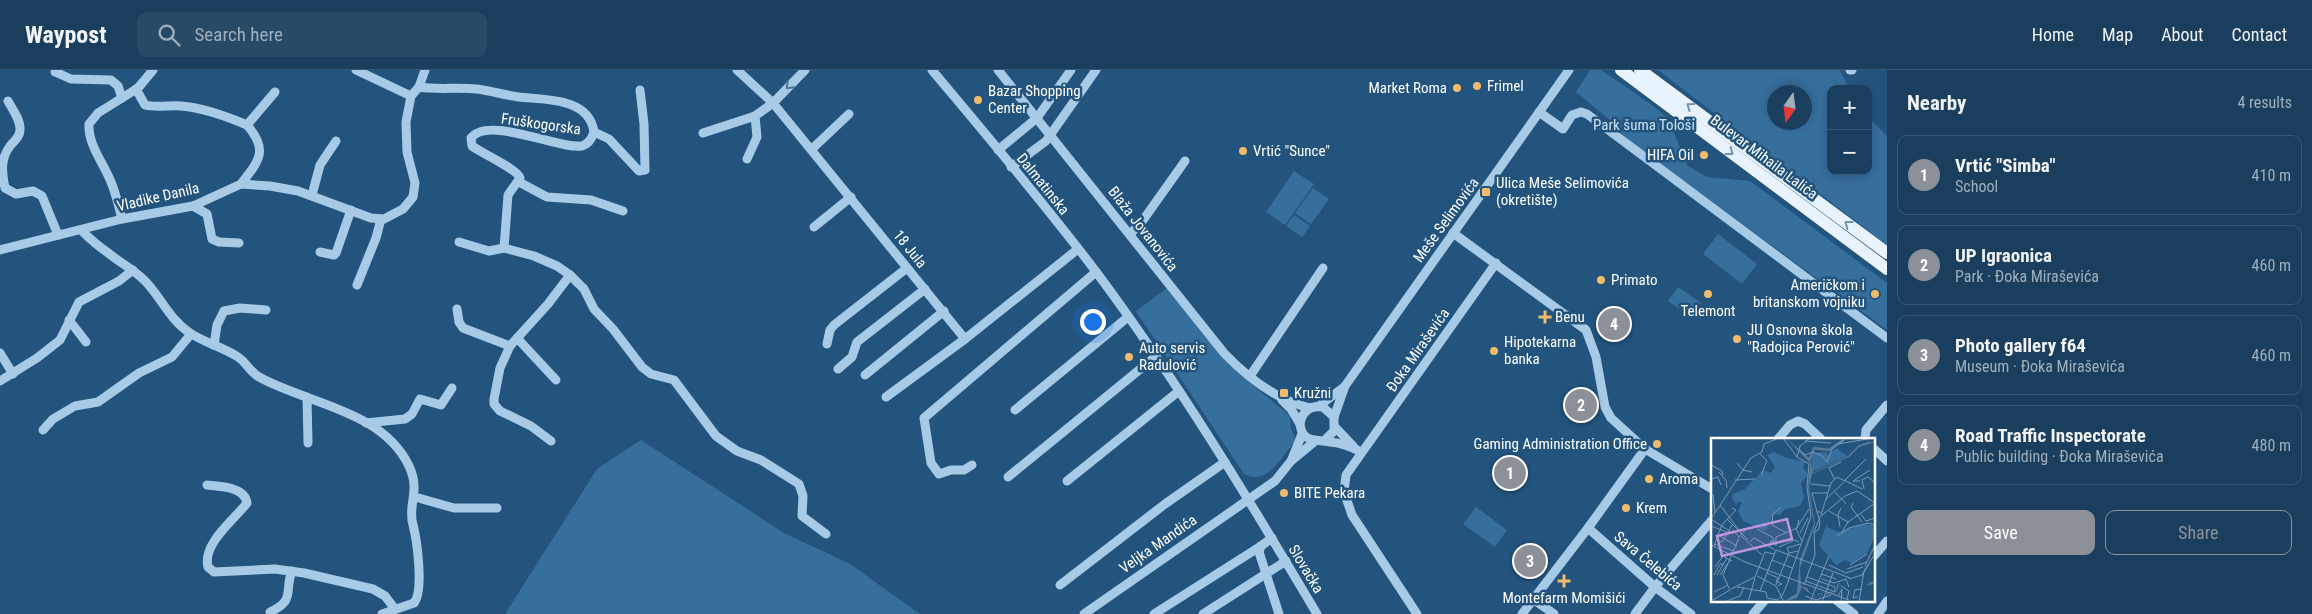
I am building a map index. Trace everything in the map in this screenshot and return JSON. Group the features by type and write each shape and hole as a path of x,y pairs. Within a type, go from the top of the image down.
{"main road":[{"name":"Bulevar Mihaila Lalića","path":"1621,70 1887,269"},
{"name":"Bulevar Mihaila Lalića","path":"1640,70 1887,254"}],"street":[{"path":"122,219 110,180 94,148 89,129 92,118 136,89 153,70"},
{"path":"356,70 411,96"},
{"path":"136,89 143,103 149,106 183,106 213,112 247,126 259,142 260,149 256,162 241,184 284,188 312,195 380,219 403,209 413,197 415,183 407,152 406,122 411,96 419,87 425,70"},
{"name":"18 Jula","path":"737,70 773,103 812,149 965,339"},
{"path":"702,133 755,116 773,103 805,70"},
{"name":"Dalmatinska","path":"932,70 1096,272 1179,391 1248,497 1272,538"},
{"name":"Blaža Jovanovića","path":"998,70 1216,344 1250,376 1276,394 1291,409 1300,424"},
{"path":"998,150 1037,118 1070,70"},
{"path":"1011,167 1051,135 1096,70"},
{"name":"Meše Selimovića","path":"1334,416 1345,386 1569,70"},
{"path":"55,72 71,79 111,80 118,86 122,98"},
{"name":"Fruškogorska","path":"419,87 438,90 478,89 520,97 554,100 570,105 584,114 590,121 594,132 590,141 582,146 563,144 514,132 489,131 474,135 471,140 472,146 491,159 516,171 520,178 519,182"},
{"path":"594,132 610,139 639,171 645,170 644,117 640,90"},
{"path":"247,126 275,92"},
{"path":"8,101 20,129 18,138 10,146 4,159 3,175 6,188 8,191 16,194 33,191 42,196 58,235"},
{"path":"1539,112 1562,129 1572,115 1581,112 1587,114 1887,338"},
{"path":"812,149 849,114"},
{"path":"747,159 757,137 755,116"},
{"path":"312,195 320,165 336,141"},
{"path":"1130,234 1141,223 1186,161"},
{"path":"504,248 508,195 519,182 546,197 590,200 622,211"},
{"name":"Vladike Danila","path":"0,250 122,219 192,206 241,184"},
{"path":"814,227 851,197"},
{"path":"192,206 207,214 210,236 214,242 240,243"},
{"path":"320,252 334,255 336,253 351,210"},
{"path":"357,285 376,238 380,219"},
{"path":"81,230 108,254 133,270 145,281 172,318 191,334 238,357 259,377 366,423 390,440 401,453 413,475 415,497 412,523 419,548 418,594 414,603 382,614"},
{"path":"1453,233 1586,330 1596,357 1605,408 1619,427 1645,449 1711,488"},
{"path":"459,242 489,251 504,248 534,256 557,266 570,275 584,289 594,309 613,329 642,367 651,374 674,380 710,430 727,446 761,460 799,484 803,496 802,516 826,534"},
{"path":"886,397 965,339 1078,249"},
{"name":"Đoka Miraševića","path":"1417,614 1352,515 1345,498 1346,475 1359,451 1496,263"},
{"path":"827,344 830,330 834,325 908,268"},
{"path":"1250,376 1323,268"},
{"path":"0,381 13,374 60,340 78,302 119,281 133,270"},
{"path":"972,465 964,470 951,470 939,474 931,463 924,418 1096,272"},
{"path":"551,442 531,426 500,411 494,404 500,368 510,346 548,304 570,275"},
{"path":"838,369 852,357 857,342 925,289"},
{"path":"214,345 216,325 224,311 240,308 266,310"},
{"path":"457,309 459,322 463,328 510,346"},
{"path":"864,375 944,311"},
{"path":"1015,410 1128,317"},
{"path":"69,320 86,342"},
{"path":"43,430 53,419 75,406 98,402 140,373 164,362 178,352 191,334"},
{"path":"517,338 556,380"},
{"path":"0,353 13,374"},
{"path":"1008,477 1155,357"},
{"name":"Meše Selimovića","path":"1314,407 1345,386"},
{"path":"366,423 405,419 412,414 420,399 441,405 452,388"},
{"path":"1067,481 1179,391"},
{"name":"Blaža Jovanovića","path":"1276,394 1314,407"},
{"path":"307,397 308,443"},
{"path":"1865,438 1866,430 1887,405"},
{"path":"1291,461 1302,434 1300,424 1303,414 1314,407 1328,409 1334,416 1335,427 1332,435 1324,441"},
{"path":"1779,438 1790,426 1798,421 1819,438"},
{"path":"1335,427 1359,451"},
{"path":"1302,434 1314,442"},
{"path":"1291,461 1314,442 1324,441 1359,451"},
{"path":"1522,614 1588,528 1645,449"},
{"path":"1874,449 1887,461"},
{"name":"Veljka Mandića","path":"1084,614 1248,497 1275,481 1291,461"},
{"path":"1060,585 1165,504 1225,462"},
{"path":"207,485 242,492 246,497 247,503 215,541 208,555 208,567 214,572 221,573 247,569 292,571 373,588 385,596 396,609"},
{"path":"415,497 454,508 497,508"},
{"path":"1635,614 1655,587 1711,521"},
{"name":"Sava Čelebića","path":"1588,528 1655,587 1691,614"},
{"path":"1154,614 1272,538"},
{"name":"Slovačka","path":"1272,538 1317,614"},
{"path":"1874,557 1887,540"},
{"path":"1261,546 1260,557 1277,613"},
{"path":"1203,614 1286,561"},
{"path":"270,612 279,608 288,597 289,577 292,571"},
{"path":"1533,599 1554,614"},
{"path":"1878,614 1887,601"},
{"path":"1753,614 1763,602"},
{"path":"1838,602 1854,614"}],"green space":[{"name":"Park šuma Tološi","path":"1590,70 1601,70 1667,117 1688,166 1707,177 1750,181 1887,283 1887,330 1627,139 1605,116 1576,92"},
{"path":"1658,70 1839,70 1848,85 1827,85 1827,175 1872,175 1872,121 1887,136 1887,245"},
{"path":"1294,171 1314,184 1285,225 1266,212"},
{"path":"1313,188 1329,199 1311,224 1295,213"},
{"path":"1294,215 1310,226 1302,237 1286,226"},
{"path":"1718,234 1757,264 1742,284 1703,254"},
{"path":"1678,287 1701,303 1692,317 1668,301"},
{"path":"1167,288 1236,371 1290,416 1291,428 1296,440 1274,468 1267,473 1252,477 1244,474 1136,311"},
{"path":"641,440 784,533 850,564 920,614 505,614 597,469"},
{"path":"1476,507 1507,530 1495,547 1463,524"}],"place":[{"name":"Frimel","path":"1477,86"},
{"name":"Market Roma","path":"1457,88"},
{"name":"Bazar Shopping Center","path":"978,100"},
{"name":"Vrtić \"Sunce\"","path":"1243,151"},
{"name":"HIFA Oil","path":"1704,155"},
{"name":"Ulica Meše Selimovića (okretište)","path":"1486,192"},
{"name":"Primato","path":"1601,280"},
{"name":"Telemont","path":"1708,294"},
{"name":"Američkom i britanskom vojniku","path":"1875,294"},
{"name":"Benu","path":"1545,317"},
{"name":"Road Traffic Inspectorate","path":"1614,324"},
{"name":"JU Osnovna škola \"Radojica Perović\"","path":"1737,339"},
{"name":"Hipotekarna banka","path":"1494,351"},
{"name":"Auto servis Radulović","path":"1129,357"},
{"name":"Kružni","path":"1284,393"},
{"name":"UP Igraonica","path":"1581,405"},
{"name":"Gaming Administration Office","path":"1657,444"},
{"name":"Vrtić \"Simba\"","path":"1510,473"},
{"name":"Aroma","path":"1649,479"},
{"name":"BITE Pekara","path":"1284,493"},
{"name":"Krem","path":"1626,508"},
{"name":"Photo gallery f64","path":"1530,561"},
{"name":"Montefarm Momišići","path":"1564,581"}]}
